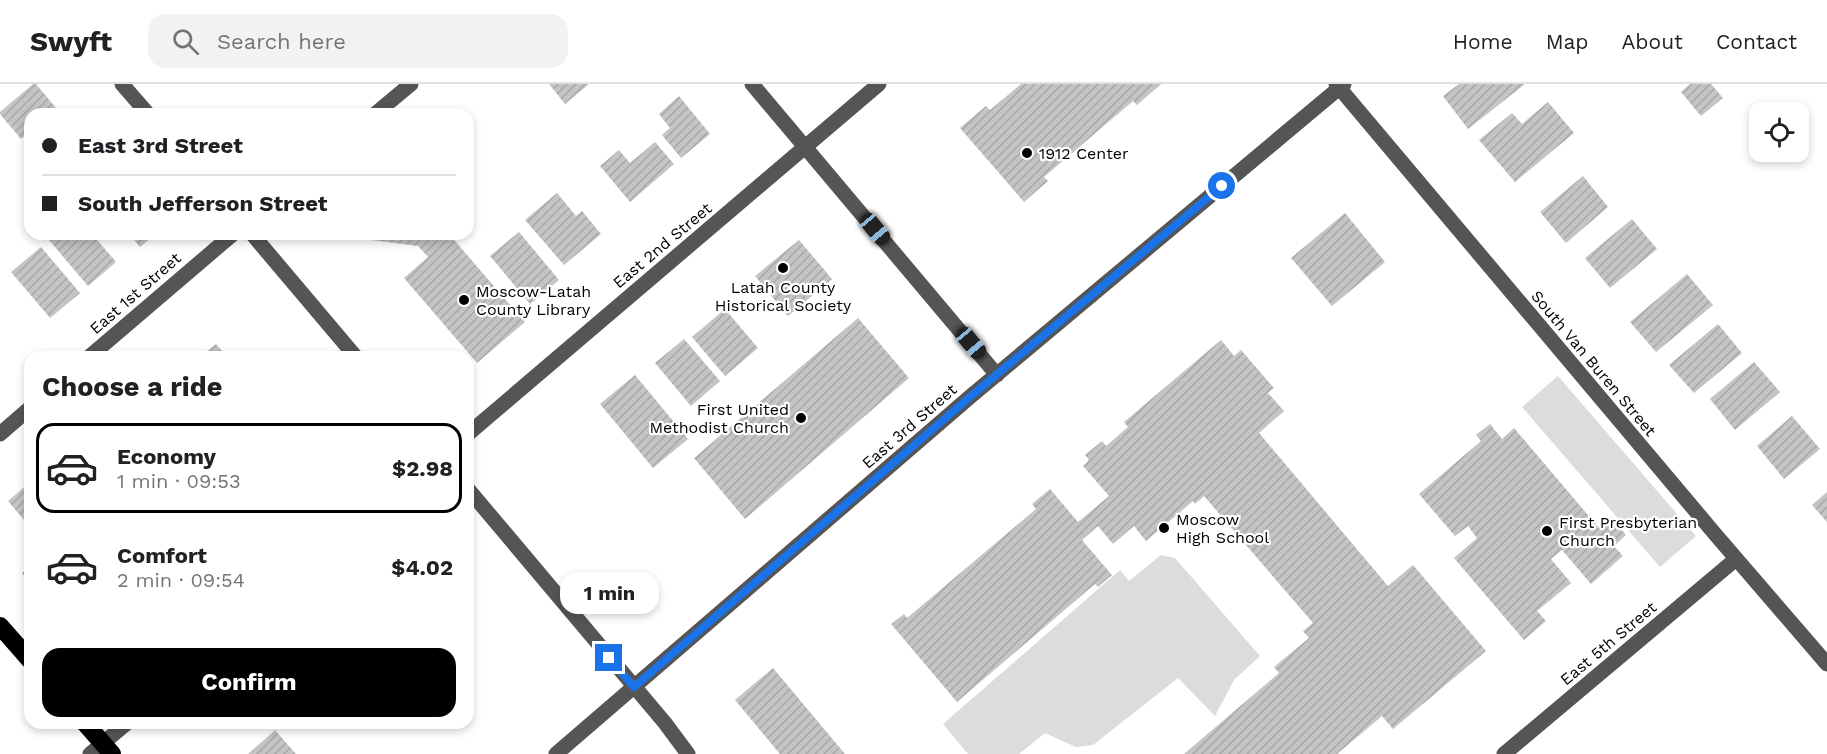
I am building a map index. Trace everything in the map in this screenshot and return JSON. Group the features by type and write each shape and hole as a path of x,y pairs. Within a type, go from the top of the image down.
{"highway":[{"path":"0,626 24,653"},
{"path":"89,729 102,750"}],"street":[{"path":"122,84 143,108"},
{"path":"382,108 411,84"},
{"path":"752,84 997,375"},
{"name":"East 2nd Street","path":"474,429 879,84"},
{"name":"East 3rd Street","path":"556,754 997,375 1340,85"},
{"name":"South Van Buren Street","path":"1340,85 1736,559 1827,664"},
{"name":"East 1st Street","path":"96,351 226,240"},
{"path":"257,240 351,351"},
{"path":"0,434 24,413"},
{"path":"474,496 665,723 688,754"},
{"name":"East 5th Street","path":"1504,754 1736,559"},
{"path":"102,750 121,729"}],"shaded area":[{"path":"1558,376 1696,536 1660,567 1522,407"},
{"path":"1161,555 1175,558 1260,656 1234,680 1215,716 1178,678 1093,745 1076,747 1045,733 1019,754 968,754 943,724 1120,570 1129,581"}],"building":[{"path":"33,84 36,84 56,108 24,108 24,137 21,139 0,112"},
{"path":"549,84 589,84 565,104"},
{"name":"1912 Center","path":"1021,84 1161,84 1137,105 1133,101 1044,177 1048,181 1024,202 960,128 986,106 990,110"},
{"path":"1459,84 1525,84 1468,129 1443,96"},
{"path":"1690,84 1711,84 1723,98 1701,116 1681,92"},
{"path":"679,96 710,134 681,158 662,135 670,128 659,114"},
{"path":"1548,102 1574,133 1515,182 1479,140 1512,113 1522,124"},
{"path":"655,142 674,164 630,202 600,166 619,150 630,163"},
{"path":"1583,176 1608,207 1566,243 1540,212"},
{"path":"557,193 576,216 582,211 601,234 564,265 525,220"},
{"path":"1345,213 1385,262 1332,306 1291,258"},
{"path":"1632,219 1657,249 1610,288 1585,258"},
{"path":"519,232 559,280 530,304 490,256"},
{"path":"49,240 97,240 116,262 88,286"},
{"path":"134,240 149,240 140,247"},
{"name":"Moscow-Latah County Library","path":"372,240 454,240 525,322 477,363 474,360 474,351 467,351 404,278 428,257 418,246"},
{"path":"799,240 832,279 788,316 755,276"},
{"path":"41,247 80,293 50,318 11,272"},
{"path":"1687,274 1713,305 1656,352 1630,322"},
{"path":"725,309 758,348 725,376 692,337"},
{"name":"First United Methodist Church","path":"858,318 909,378 745,519 694,458"},
{"path":"1718,324 1742,353 1694,393 1669,365"},
{"path":"684,339 720,381 691,406 655,363"},
{"path":"1221,340 1234,356 1241,350 1274,388 1268,393 1284,411 1259,433 1388,586 1413,565 1486,651 1393,729 1382,716 1337,754 1184,754 1279,673 1274,667 1309,638 1303,631 1313,623 1204,496 1195,504 1193,501 1146,541 1134,526 1113,544 1098,526 1082,540 1112,575 1098,587 1095,584 957,702 891,624 904,614 907,618 1036,509 1032,504 1050,489 1078,522 1109,496 1083,466 1089,460 1085,455 1102,441 1106,446 1128,427 1124,422"},
{"path":"216,344 222,351 207,351"},
{"path":"1754,362 1780,392 1735,430 1710,399"},
{"path":"635,375 688,439 653,468 600,404"},
{"path":"1792,416 1820,449 1784,479 1757,446"},
{"name":"First Presbyterian Church","path":"1490,424 1502,439 1514,428 1599,528 1611,517 1626,535 1614,546 1623,556 1591,584 1562,550 1551,559 1571,583 1537,611 1546,621 1524,640 1454,558 1477,538 1468,526 1455,536 1419,494 1481,441 1476,435"},
{"path":"24,487 24,520 8,501"},
{"path":"1827,492 1827,522 1812,505"},
{"path":"773,668 845,754 780,754 735,700"},
{"path":"275,730 296,754 248,754"}],"place":[{"name":"1912 Center","path":"1027,153"},
{"name":"Latah County Historical Society","path":"783,268"},
{"name":"Moscow-Latah County Library","path":"464,300"},
{"name":"First United Methodist Church","path":"801,418"},
{"name":"Moscow High School","path":"1164,528"},
{"name":"First Presbyterian Church","path":"1547,531"}],"route":[{"path":"609,658 634,687 971,396 1222,186"}]}
